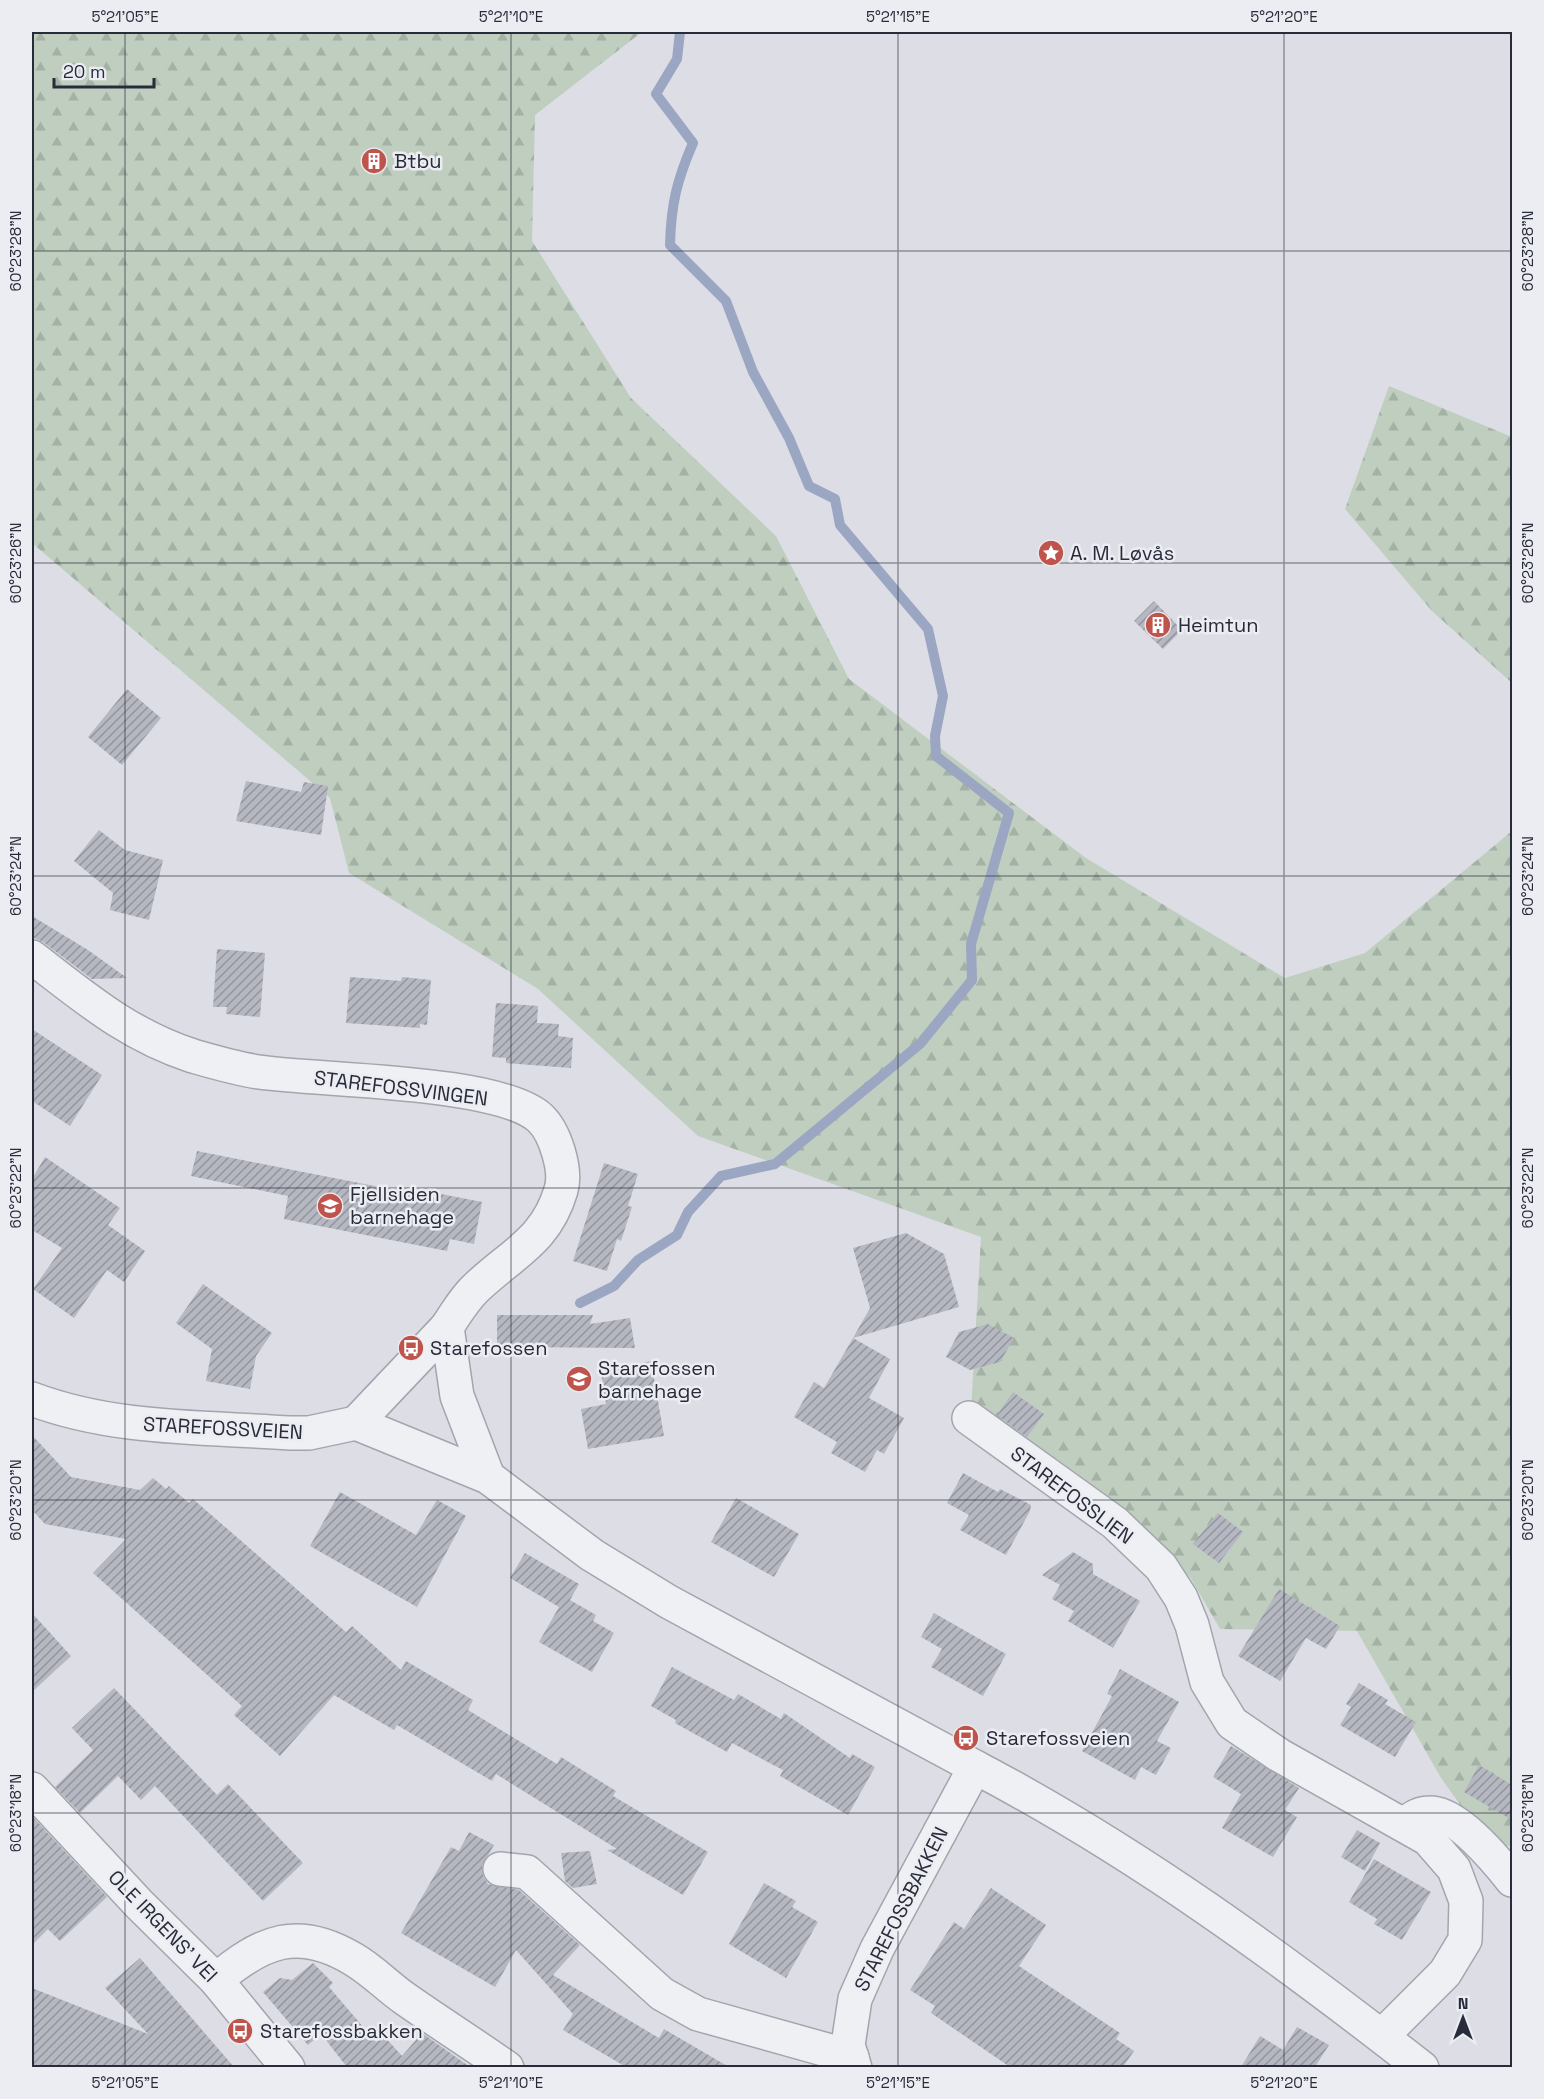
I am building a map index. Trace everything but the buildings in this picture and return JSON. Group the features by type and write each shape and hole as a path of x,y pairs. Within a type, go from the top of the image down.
{"street":[{"name":"STAREFOSSVINGEN","path":"32,957 93,1007 139,1034 192,1056 258,1072 477,1094 514,1105 540,1118 553,1138 563,1172 562,1187 554,1211 541,1233 477,1286 447,1327 356,1423"},
{"path":"447,1327 457,1396 488,1477"},
{"name":"STAREFOSSVEIEN","path":"32,1399 56,1408 122,1422 166,1426 309,1433 356,1423"},
{"name":"STAREFOSSLIEN","path":"969,1418 1115,1523 1161,1567 1181,1598 1192,1625 1207,1682 1232,1723 1279,1755 1428,1839 1454,1869 1466,1901 1465,1940 1446,1973 1382,2036"},
{"path":"356,1423 488,1477 592,1555 669,1602 1048,1807 1145,1865 1269,1952 1422,2067"},
{"name":"STAREFOSSBAKKEN","path":"853,2062 848,2045 855,1999 878,1949 975,1767"},
{"name":"OLE IRGENS' VEI","path":"32,1789 139,1904 216,1980 288,2067"},
{"path":"1404,1824 1416,1815 1432,1812 1461,1827 1487,1848 1512,1881"},
{"name":"STAREFOSSBAKKEN","path":"500,1869 527,1872 662,1994 698,2014 853,2062"},
{"path":"216,1980 239,1960 268,1944 292,1942 327,1946 354,1960 401,1996 507,2067"}],"green space":[{"path":"32,32 642,32 535,115 532,241 631,398 776,536 849,679 1086,858 1285,978 1365,953 1512,831 1512,1846 1490,1846 1441,1778 1357,1631 1220,1629 1190,1577 1051,1462 971,1410 981,1237 698,1136 538,989 349,873 330,798 32,543"},
{"path":"1389,386 1512,437 1512,683 1432,611 1345,509"}],"waterway":[{"path":"580,1303 614,1286 638,1260 677,1235 688,1212 721,1176 775,1164 920,1044 972,980 971,944 1009,813 936,756 935,736 943,696 928,629 840,525 835,499 809,486 789,438 753,372 726,301 670,245 676,192 693,143 656,94 677,59 680,32"}],"place":[{"name":"Btbu","path":"374,161"},
{"name":"A. M. Løvås","path":"1051,553"},
{"name":"Heimtun","path":"1158,625"},
{"name":"Fjellsiden barnehage","path":"330,1206"},
{"name":"Starefossen","path":"411,1348"},
{"name":"Starefossen barnehage","path":"579,1379"},
{"name":"Starefossveien","path":"966,1738"},
{"name":"Starefossbakken","path":"240,2031"}]}
